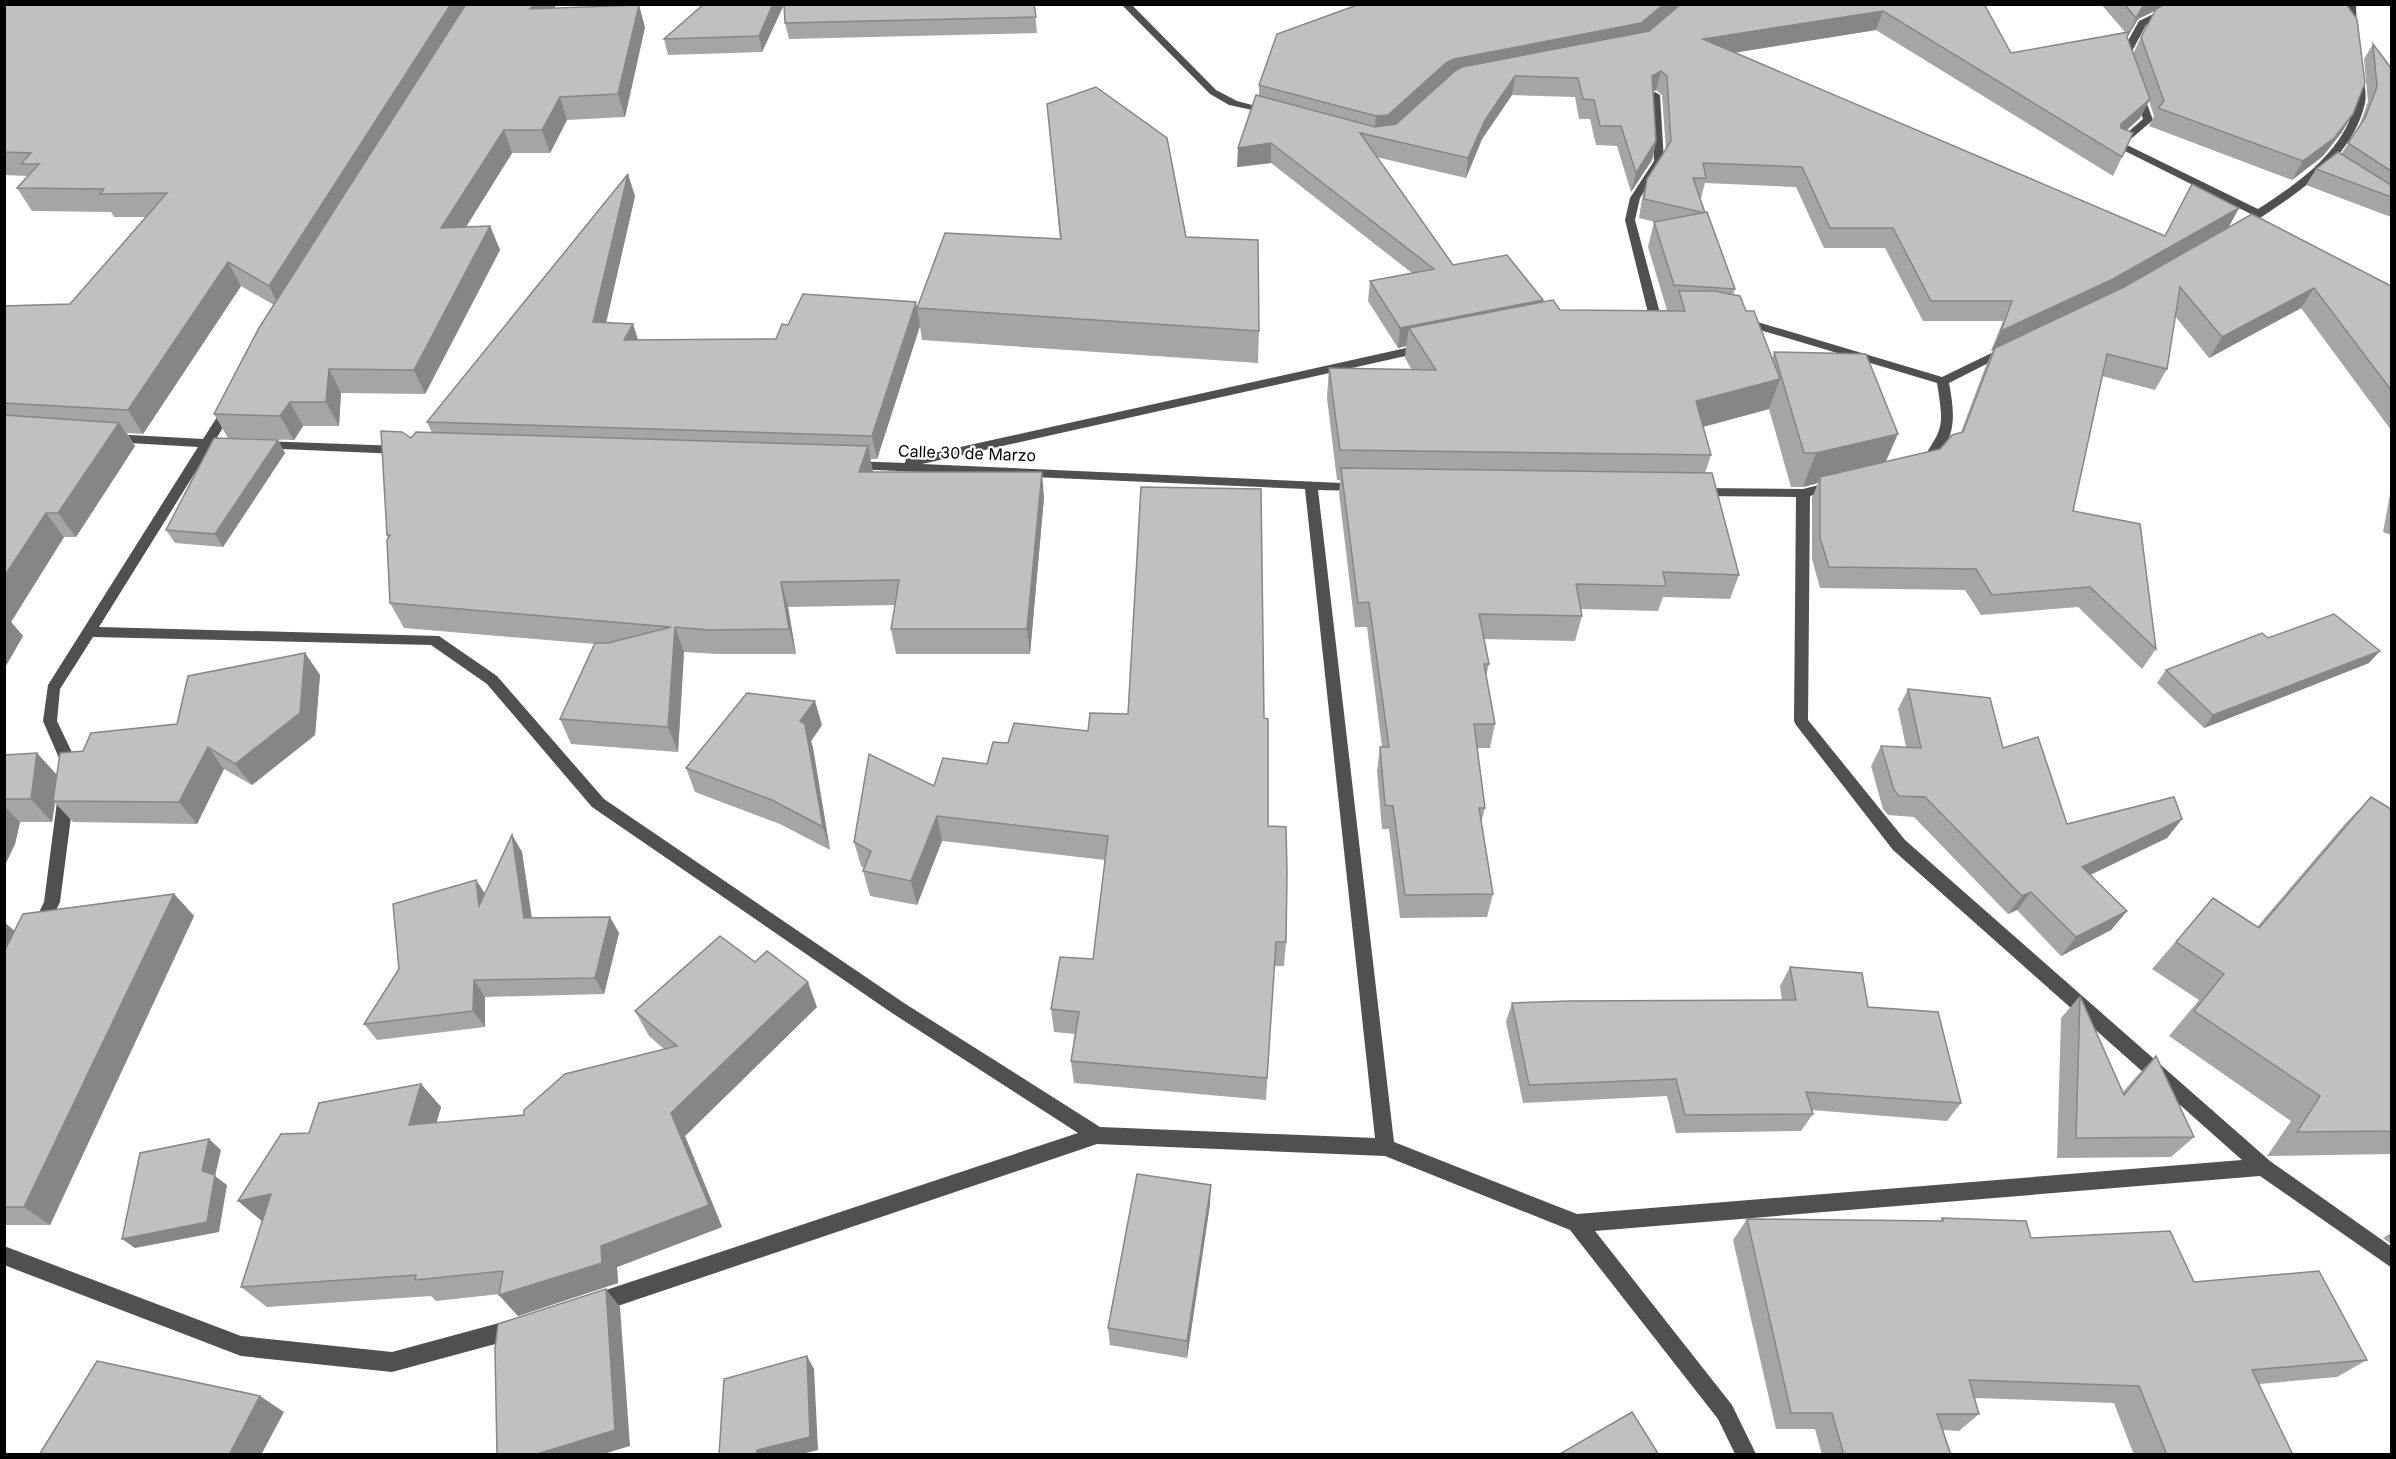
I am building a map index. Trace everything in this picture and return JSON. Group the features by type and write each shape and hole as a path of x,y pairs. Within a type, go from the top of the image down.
{"street":[{"path":"1125,4 1213,92 1233,103 1276,114"},
{"path":"2183,4 2142,23 2125,55 2148,120 2118,146 2259,214"},
{"path":"2234,231 2334,163 2361,101 2351,4"},
{"path":"1654,314 1630,220 1635,198 1659,161 1655,95"},
{"path":"1732,319 1759,325 1943,381 2015,347"},
{"path":"893,466 1271,380 1439,345"},
{"path":"1920,465 1942,445 1949,423 1943,381"},
{"path":"33,941 52,902 70,765 50,721 53,689 91,632 237,394"},
{"path":"99,437 206,444 419,451"},
{"name":"Calle 30 de Marzo","path":"845,465 1371,487"},
{"path":"1683,491 1803,493 1847,483"},
{"path":"1311,486 1385,1147"},
{"path":"1803,493 1801,721 1899,845 2263,1167 2391,1259"},
{"path":"91,632 434,640 492,680 598,803 898,1008 1097,1135"},
{"path":"579,1309 1097,1135 1385,1147 1577,1223 2263,1167"},
{"path":"1577,1223 1725,1412 1746,1455"},
{"path":"4,1255 241,1346 392,1362 533,1324"}],"building":[{"path":"4,4 451,4 269,286 228,262 128,410 4,403 4,306 70,304 167,193 100,194 104,189 17,188 39,164 21,164 31,153 4,152"},
{"path":"466,4 534,4 530,9 639,5 618,94 560,97 542,130 504,130 441,228 490,226 414,370 329,369 326,402 290,402 280,416 214,414 259,328"},
{"path":"704,4 773,4 759,36 664,39"},
{"path":"784,4 1034,4 1036,17 785,23"},
{"path":"1360,4 1664,4 1641,23 1454,59 1446,63 1388,115 1376,116 1259,85 1277,34"},
{"path":"1681,4 1984,4 2011,53 2129,32 2127,37 2150,99 2121,124 2121,128 2133,133 2122,157 1883,11 1703,39 2165,236 2192,184 2239,208 2113,279 2001,331 2012,301 1931,301 1893,228 1830,228 1802,167 1703,163 1706,178 1693,178 1705,213 1644,199 1647,179 1671,141 1667,76 1661,71 1652,76 1656,141 1636,173 1621,126 1600,126 1594,100 1583,99 1578,78 1515,76 1485,120 1468,158 1360,133 1453,265 1507,255 1543,300 1400,328 1370,281 1434,269 1271,143 1238,148 1256,95 1375,127 1396,124 1462,67 1649,31"},
{"path":"2124,4 2144,4 2136,18"},
{"path":"2165,4 2346,4 2357,19 2365,83 2353,114 2334,138 2303,161 2158,108 2164,101 2141,37 2156,9"},
{"path":"2373,44 2391,68 2391,171 2348,143 2365,118 2377,87"},
{"path":"1096,87 1167,138 1186,237 1258,240 1259,331 917,308 945,233 1061,239 1047,104"},
{"path":"2338,152 2391,185 2391,197 2316,169"},
{"path":"628,174 593,322 633,324 624,340 776,339 782,324 788,325 803,294 916,302 872,436 427,422"},
{"path":"1707,212 1735,289 1674,285 1654,222"},
{"path":"2252,214 2391,286 2391,390 2314,288 2222,337 2180,287 2167,369 2107,354 2073,511 2140,524 2156,649 2090,587 1992,595 1976,569 1829,567 1820,538 1820,477 1940,449 1952,435 1963,432 1995,348 2124,287"},
{"path":"1679,291 1714,291 1740,296 1746,311 1754,311 1780,379 1696,401 1711,455 1340,450 1329,368 1436,370 1409,328 1553,300 1560,310 1685,311"},
{"path":"1774,352 1866,354 1898,434 1816,453 1804,453"},
{"path":"4,415 119,423 58,513 46,513 4,577"},
{"path":"381,431 402,432 411,438 416,432 868,446 859,472 1042,472 1027,629 891,629 899,580 781,582 789,629 709,630 675,627 668,727 560,719 595,643 608,643 671,627 390,603 387,540 390,535 387,535"},
{"path":"214,438 278,440 215,534 166,530"},
{"path":"1341,468 1712,473 1739,575 1663,572 1666,586 1576,584 1582,616 1479,614 1489,664 1484,664 1495,724 1474,724 1485,808 1479,808 1493,894 1405,895 1393,806 1385,805 1380,747 1389,747 1369,602 1358,603"},
{"path":"1141,487 1261,489 1264,718 1268,719 1268,826 1286,827 1287,873 1286,942 1276,942 1267,1078 1071,1061 1079,1012 1051,1009 1060,957 1093,959 1108,836 937,816 911,881 863,871 871,851 854,842 869,754 934,786 943,758 987,764 993,742 1008,743 1014,723 1088,731 1090,713 1128,714"},
{"path":"2334,614 2380,651 2213,715 2166,670 2262,633 2268,638"},
{"path":"305,653 300,713 235,764 208,747 179,802 53,801 60,753 83,751 91,733 177,724 188,676"},
{"path":"1908,689 1990,698 2003,748 2038,737 2067,824 2174,797 2182,819 2082,867 2127,911 2076,937 2031,892 2022,896 1925,797 1899,796 1894,790 1881,746 1921,748"},
{"path":"747,693 815,701 800,721 805,724 823,827 772,800 686,768"},
{"path":"37,753 31,799 4,799 4,755"},
{"path":"2371,797 2391,809 2391,1131 2297,1132 2320,1096 2194,1011 2224,974 2176,942 2213,898 2259,928"},
{"path":"512,835 524,918 610,917 595,978 474,980 473,1011 364,1024 399,969 393,904 476,880 479,906"},
{"path":"174,894 24,1207 4,1207 4,952 23,914"},
{"path":"720,936 755,962 767,951 808,982 671,1113 709,1205 601,1246 602,1263 499,1295 503,1271 415,1280 416,1275 241,1287 271,1194 238,1201 281,1134 309,1133 319,1103 421,1084 409,1125 524,1115 524,1110 565,1074 677,1046 635,1011"},
{"path":"1790,967 1862,973 1868,1007 1938,1012 1961,1103 1806,1092 1813,1114 1685,1115 1676,1079 1529,1085 1512,1003 1796,1000"},
{"path":"2080,996 2124,1095 2156,1056 2194,1137 2076,1138"},
{"path":"209,1139 202,1171 215,1175 207,1222 122,1239 140,1153"},
{"path":"1137,1174 1211,1185 1187,1341 1108,1328"},
{"path":"1942,1218 2026,1221 2031,1238 2170,1231 2194,1282 2319,1271 2367,1360 2252,1370 2293,1455 2167,1455 2139,1386 1969,1380 1979,1414 1937,1414 1951,1455 1844,1455 1832,1413 1791,1413 1747,1219 1943,1221"},
{"path":"606,1289 615,1430 534,1455 497,1455 495,1348 498,1324"},
{"path":"807,1356 810,1437 757,1450 757,1455 719,1455 724,1379"},
{"path":"97,1361 260,1396 229,1455 39,1455"},
{"path":"1632,1412 1659,1455 1558,1455"}]}
